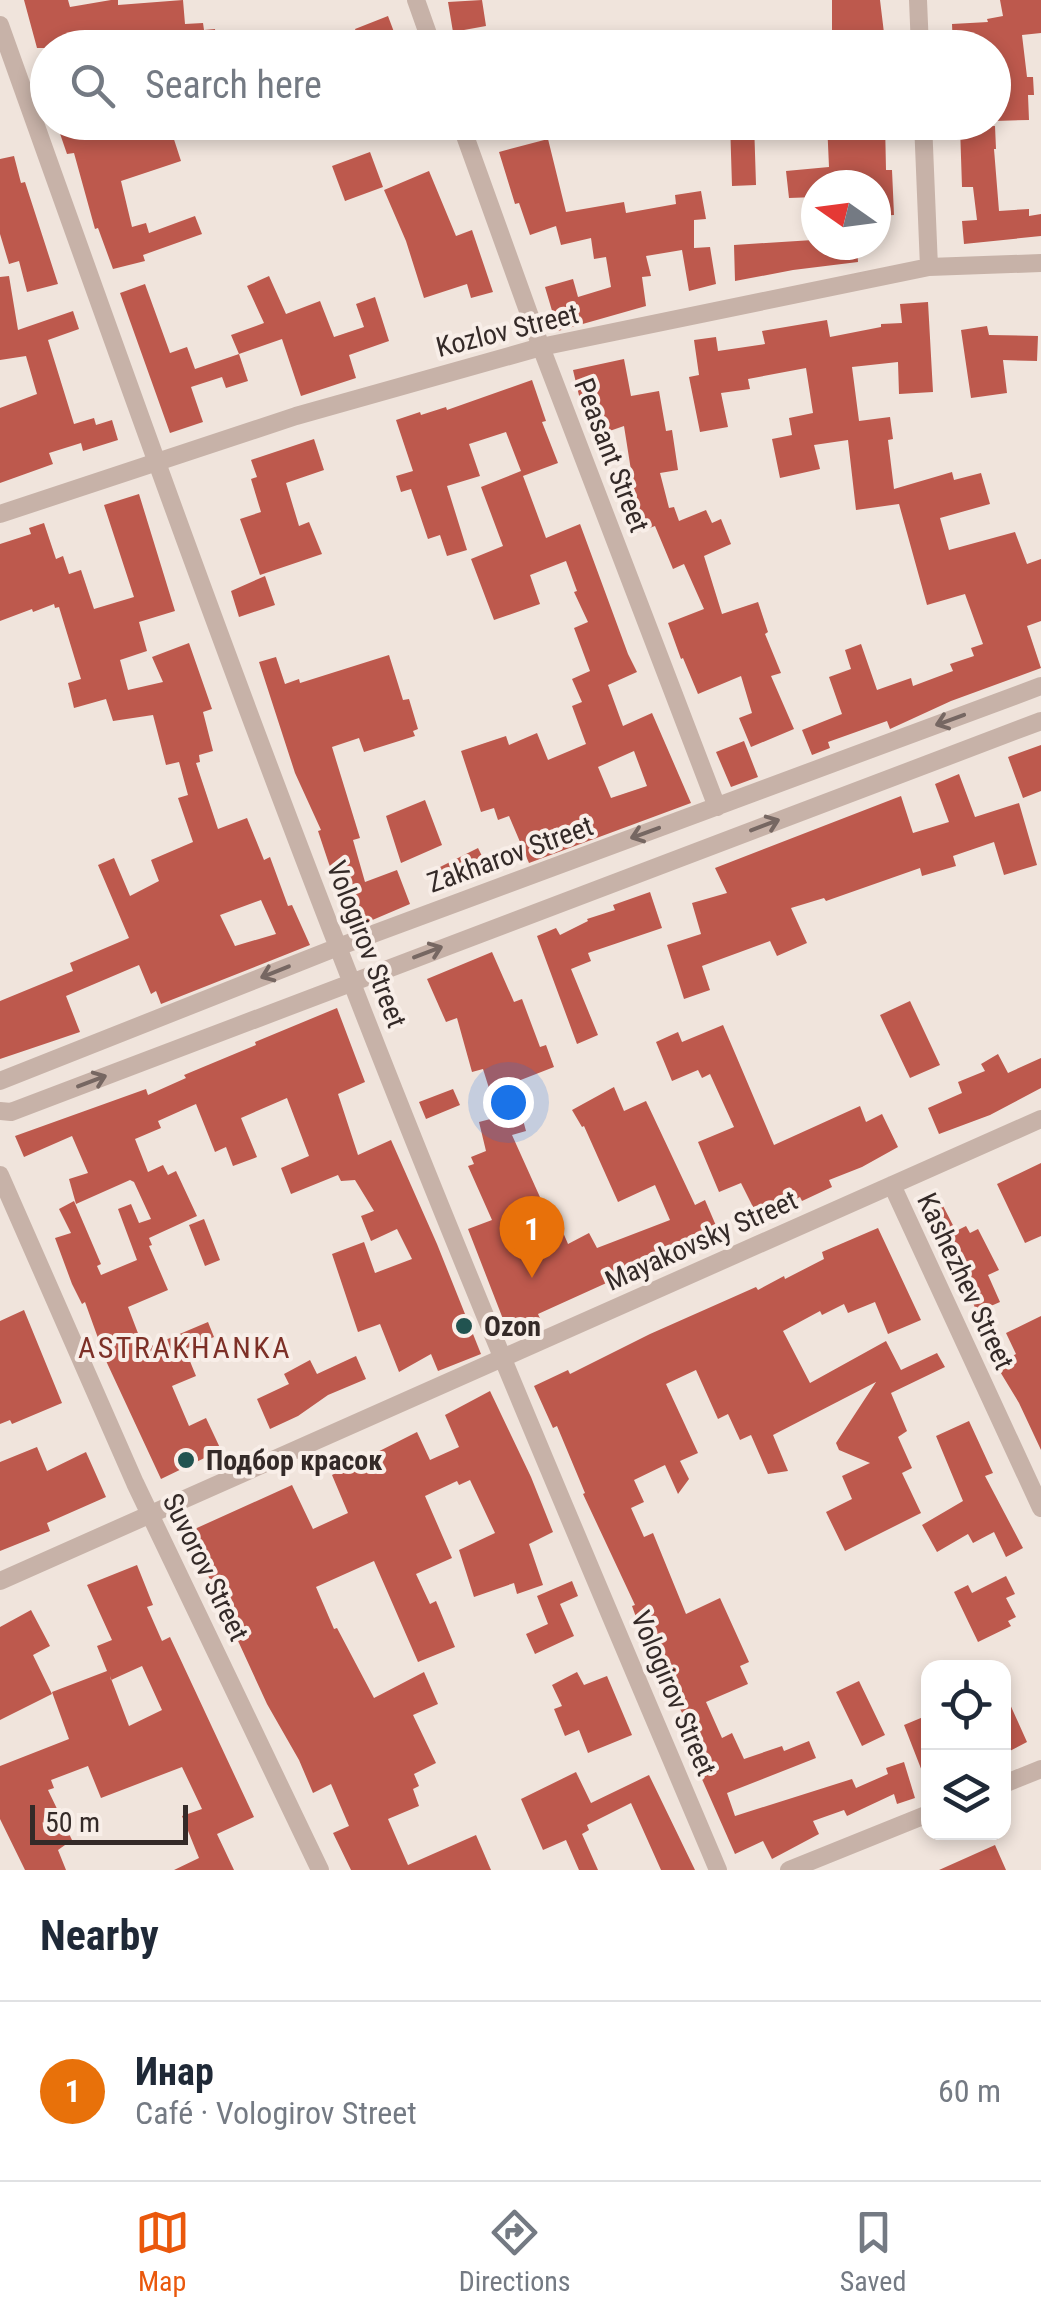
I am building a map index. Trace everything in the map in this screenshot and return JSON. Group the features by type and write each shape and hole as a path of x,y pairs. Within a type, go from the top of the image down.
{"street":[{"path":"416,0 427,30"},
{"path":"918,0 919,30"},
{"name":"Vologirov Street","path":"0,25 30,109"},
{"name":"Vologirov Street","path":"41,140 157,464 351,981 502,1359 718,1870"},
{"name":"Peasant Street","path":"467,140 541,346 718,806"},
{"path":"924,140 929,267"},
{"name":"Kozlov Street","path":"0,514 296,416 541,346 929,267 1041,263"},
{"name":"Zakharov Street","path":"0,1080 338,947 1041,686"},
{"path":"0,1111 11,1112 1041,721"},
{"name":"Mayakovsky Street","path":"0,1581 1041,1119"},
{"name":"Suvorov Street","path":"0,1175 150,1513 320,1870"},
{"name":"Kashezhev Street","path":"892,1185 1033,1471 1041,1508"},
{"path":"1011,1781 1041,1769"},
{"path":"790,1870 921,1817"}],"building":[{"path":"24,0 68,0 70,7 111,0 118,0 118,5 183,0 185,24 203,23 204,30 32,30"},
{"path":"482,0 486,26 453,30 448,2"},
{"path":"832,0 880,0 884,30 832,30"},
{"path":"1000,0 1041,0 1041,33 1022,35 1027,77 1033,77 1034,95 1028,95 1029,120 1011,121 1011,30 952,30 952,24 988,22 987,19 1003,16"},
{"path":"388,16 393,30 355,30"},
{"path":"62,140 174,140 181,161 121,181 132,227 146,223 149,233 195,216 202,234 143,255 145,261 113,269 98,228 95,229 74,153 67,154"},
{"path":"548,140 566,212 624,202 626,213 676,204 675,195 701,191 706,219 694,220 694,248 710,247 716,284 689,291 682,250 646,256 651,276 642,277 646,306 558,331 545,287 573,279 578,297 611,287 606,257 594,259 591,238 561,245 556,226 530,235 519,203 515,204 499,152"},
{"path":"731,140 755,140 756,185 732,186"},
{"path":"828,140 885,140 886,170 801,170 801,198 789,198 786,171 829,167"},
{"path":"960,140 996,140 999,211 1029,209 1029,216 1041,214 1041,236 964,244 962,221 977,220 973,187 962,187"},
{"path":"370,152 383,187 345,201 332,166"},
{"path":"14,156 58,284 27,292 19,261 9,264 0,234 0,159"},
{"path":"891,170 892,170 891,215"},
{"path":"429,171 456,236 472,230 493,292 471,298 467,284 424,298 384,190"},
{"path":"801,241 801,260 858,262 735,281 734,245"},
{"path":"9,276 18,330 73,311 79,329 48,340 74,424 94,418 96,425 112,420 118,440 83,451 81,443 49,453 53,464 0,483 0,408 37,394 26,356 0,360 0,277"},
{"path":"269,276 286,314 320,301 334,337 364,327 356,304 375,297 389,341 349,355 356,378 301,396 282,339 239,354 231,335 264,323 247,286"},
{"path":"145,284 170,353 187,347 195,369 239,354 248,381 226,388 222,377 191,387 203,422 170,433 120,293"},
{"path":"928,302 933,392 899,394 898,362 852,367 859,421 890,417 893,439 888,440 894,489 952,472 954,480 981,473 990,504 940,518 949,550 1015,532 1027,564 1041,559 1041,621 1027,626 1041,668 951,701 890,729 887,721 828,742 830,748 812,755 802,730 842,714 829,677 851,669 845,650 861,644 877,690 911,678 913,686 953,671 950,664 974,656 971,648 983,644 965,594 927,605 899,504 856,510 848,440 814,445 820,469 780,478 772,439 792,435 789,418 813,413 806,368 748,379 750,389 721,393 728,427 700,432 689,377 699,375 694,340 716,337 718,351 765,344 762,331 827,320 830,337 881,324 902,323 900,304"},
{"path":"987,326 989,335 1038,336 1037,361 1003,360 1007,393 971,398 961,330"},
{"path":"624,359 631,396 659,391 666,431 672,430 678,470 660,473 669,508 674,507 679,521 706,510 712,523 721,519 731,544 704,556 722,614 758,602 768,632 765,634 781,673 771,676 794,729 751,747 739,718 752,713 741,676 698,694 681,659 668,623 704,609 684,564 673,569 655,526 636,533 623,486 633,483 624,426 598,435 587,403 581,404 573,370"},
{"path":"532,380 546,421 542,422 558,463 523,476 546,538 580,524 637,672 608,685 623,726 652,713 691,803 529,863 509,816 498,820 494,808 481,812 461,751 506,736 509,745 537,733 548,760 586,744 572,706 582,702 572,679 590,671 574,628 588,622 566,561 530,575 540,604 494,620 471,559 503,546 481,487 521,471 506,432 469,444 480,476 447,486 467,550 447,556 440,535 428,539 411,489 401,492 396,476 413,471 396,420 420,412 421,415 446,407 447,410","holes":["634,751 647,786 611,798 598,767"]},
{"path":"314,439 324,470 286,483 299,526 309,522 322,554 260,575 240,519 261,512 251,479 257,477 251,460"},
{"path":"139,494 175,611 139,622 147,651 120,660 128,690 163,682 152,657 189,643 212,709 203,712 213,751 199,755 200,762 196,763 218,829 247,818 264,860 270,857 288,906 292,905 310,945 161,1004 156,991 151,994 139,965 66,996 80,1032 0,1059 0,1001 73,971 70,963 129,938 98,865 114,858 130,896 159,881 151,860 193,842 178,798 188,795 179,762 166,765 153,715 113,721 106,699 74,708 68,683 81,679 59,607 54,604 33,612 32,609 0,621 0,544 31,534 29,528 44,523 56,559 63,556 69,574 81,570 94,609 134,597 104,505","holes":["261,900 276,934 235,946 220,915"]},
{"path":"265,576 275,605 239,617 231,591"},
{"path":"389,655 403,700 409,699 418,729 413,731 415,736 364,752 359,738 332,747 360,838 353,840 365,882 397,870 410,904 356,927 329,864 318,831 321,830 295,773 259,662 276,657 285,684 299,679 300,683"},
{"path":"744,741 758,777 731,787 716,752"},
{"path":"1041,745 1041,791 1023,798 1008,757"},
{"path":"959,774 975,817 1019,803 1037,865 1004,875 994,842 953,856 956,866 922,876 920,868 826,901 824,898 791,908 807,943 777,956 770,941 702,966 710,990 684,999 667,945 701,934 692,903 727,893 715,868 901,796 913,833 949,822 935,784"},
{"path":"425,800 442,845 401,863 386,816"},
{"path":"478,848 490,872 471,882 467,874 446,881 440,867"},
{"path":"650,892 662,928 588,953 591,961 571,969 598,1035 577,1044 537,936 556,928 560,935 587,919 615,910 613,905"},
{"path":"492,952 514,1002 522,999 540,1047 546,1045 554,1067 513,1083 526,1131 512,1135 553,1226 559,1223 568,1244 589,1233 597,1248 670,1220 655,1185 618,1202 584,1126 572,1110 614,1087 624,1111 646,1101 695,1205 705,1200 717,1228 666,1256 538,1314 542,1323 510,1337 468,1229 492,1220 468,1166 474,1164 471,1157 486,1151 479,1122 498,1117 483,1069 472,1072 457,1018 446,1022 427,979"},
{"path":"910,1001 940,1065 910,1078 880,1015"},
{"path":"337,1008 365,1082 338,1094 358,1155 391,1140 481,1354 438,1371 431,1354 399,1372 380,1324 358,1332 332,1254 364,1242 375,1273 412,1259 397,1229 371,1241 361,1216 374,1211 355,1180 341,1181 338,1175 291,1194 281,1168 309,1156 287,1098 241,1118 257,1157 233,1166 226,1147 215,1152 196,1104 158,1121 161,1128 135,1139 148,1172 163,1165 168,1175 176,1171 197,1216 149,1238 168,1290 128,1307 144,1349 208,1322 214,1337 185,1349 196,1376 172,1386 189,1426 206,1418 221,1450 161,1479 55,1238 71,1233 59,1209 74,1201 101,1264 97,1266 101,1275 137,1260 118,1209 131,1204 139,1223 151,1219 130,1180 76,1204 69,1179 88,1173 72,1136 24,1157 15,1136 146,1089 148,1095 186,1078 184,1075 256,1045 255,1042"},
{"path":"723,1025 774,1145 860,1106 866,1122 882,1114 898,1147 829,1180 832,1187 758,1217 741,1183 719,1192 698,1142 734,1127 710,1074 702,1078 698,1070 672,1081 656,1042 678,1032 682,1042"},
{"path":"998,1054 1008,1073 1041,1058 1041,1088 990,1115 939,1134 928,1108 962,1093 958,1082 985,1071 981,1064"},
{"path":"453,1089 460,1105 426,1119 419,1102"},
{"path":"1041,1163 1041,1236 1025,1243 997,1184"},
{"path":"941,1202 956,1231 966,1226 970,1233 978,1229 999,1270 988,1275 1000,1302 977,1312 966,1287 962,1289 923,1211"},
{"path":"204,1219 220,1260 205,1266 189,1225"},
{"path":"878,1228 921,1320 888,1334 875,1302 848,1313 844,1304 822,1315 820,1311 783,1331 810,1383 886,1341 901,1370 937,1353 945,1367 891,1393 907,1431 898,1437 912,1468 902,1473 921,1513 845,1551 826,1512 852,1499 842,1476 870,1463 839,1450 836,1443 876,1382 773,1435 788,1471 768,1474 751,1435 740,1440 728,1414 718,1419 696,1370 666,1384 698,1453 680,1461 689,1479 678,1494 665,1465 634,1480 644,1502 631,1508 644,1537 653,1533 686,1614 720,1598 749,1662 740,1666 748,1684 706,1702 722,1738 732,1733 744,1759 809,1741 816,1758 727,1793 735,1816 852,1779 856,1788 888,1774 886,1768 904,1762 915,1798 897,1804 894,1794 847,1816 844,1810 813,1821 819,1834 772,1859 763,1841 735,1854 701,1777 707,1775 685,1726 688,1724 646,1645 632,1606 635,1605 583,1494 557,1426 553,1428 534,1386 568,1370 570,1374 756,1287 758,1290 784,1276 785,1279 824,1259 822,1252"},
{"path":"24,1310 62,1403 12,1424 10,1420 0,1424 0,1321"},
{"path":"1041,1316 1041,1450 996,1365 1016,1354 1006,1333"},
{"path":"356,1356 366,1379 328,1395 270,1429 257,1399 289,1384 284,1374 310,1360 317,1374"},
{"path":"490,1391 553,1532 529,1544 543,1585 517,1594 514,1583 474,1597 459,1550 495,1533 470,1480 459,1485 457,1481 425,1496 452,1558 416,1574 430,1604 436,1601 455,1647 418,1662 374,1561 316,1587 334,1629 337,1628 374,1698 424,1672 438,1704 413,1715 436,1763 414,1774 419,1786 413,1789 419,1806 388,1819 408,1865 476,1835 491,1870 351,1870 333,1833 349,1826 331,1784 313,1793 267,1704 188,1532 292,1485 313,1529 348,1513 332,1475 417,1432 430,1460 459,1447 445,1415"},
{"path":"969,1421 993,1473 985,1476 1023,1548 1006,1557 994,1532 973,1543 968,1534 937,1552 922,1525 963,1501 936,1436"},
{"path":"37,1447 47,1471 86,1452 106,1497 47,1523 50,1531 0,1551 0,1462"},
{"path":"137,1565 153,1605 147,1607 162,1641 170,1637 254,1817 217,1834 234,1870 174,1870 199,1858 182,1816 202,1809 182,1767 101,1798 88,1766 51,1780 54,1788 48,1790 72,1840 58,1850 66,1870 25,1870 0,1819 0,1766 69,1739 52,1692 107,1671 97,1646 112,1640 87,1585","holes":["142,1666 162,1710 129,1726 111,1680"]},
{"path":"1006,1576 1015,1594 1006,1598 1016,1617 1008,1621 1011,1626 978,1642 954,1592 968,1585 972,1593"},
{"path":"572,1581 578,1596 560,1604 574,1636 535,1654 526,1634 548,1624 537,1596"},
{"path":"31,1610 50,1646 33,1655 52,1694 0,1720 0,1627"},
{"path":"577,1672 584,1685 607,1676 632,1735 588,1753 579,1730 565,1736 554,1709 562,1706 552,1685"},
{"path":"859,1681 885,1735 862,1746 836,1692"},
{"path":"1011,1707 1027,1742 1011,1750"},
{"path":"921,1718 921,1769 904,1725"},
{"path":"576,1772 591,1803 649,1775 695,1870 661,1870 631,1803 587,1825 589,1830 582,1834 598,1870 579,1870 566,1840 543,1850 521,1799"},
{"path":"995,1845 1006,1870 939,1870"}],"place":[{"name":"Инар","path":"532,1278"},
{"name":"Ozon","path":"464,1326"},
{"name":"Подбор красок","path":"186,1460"}],"district":[{"name":"ASTRAKHANKA","path":"185,1348"}]}
